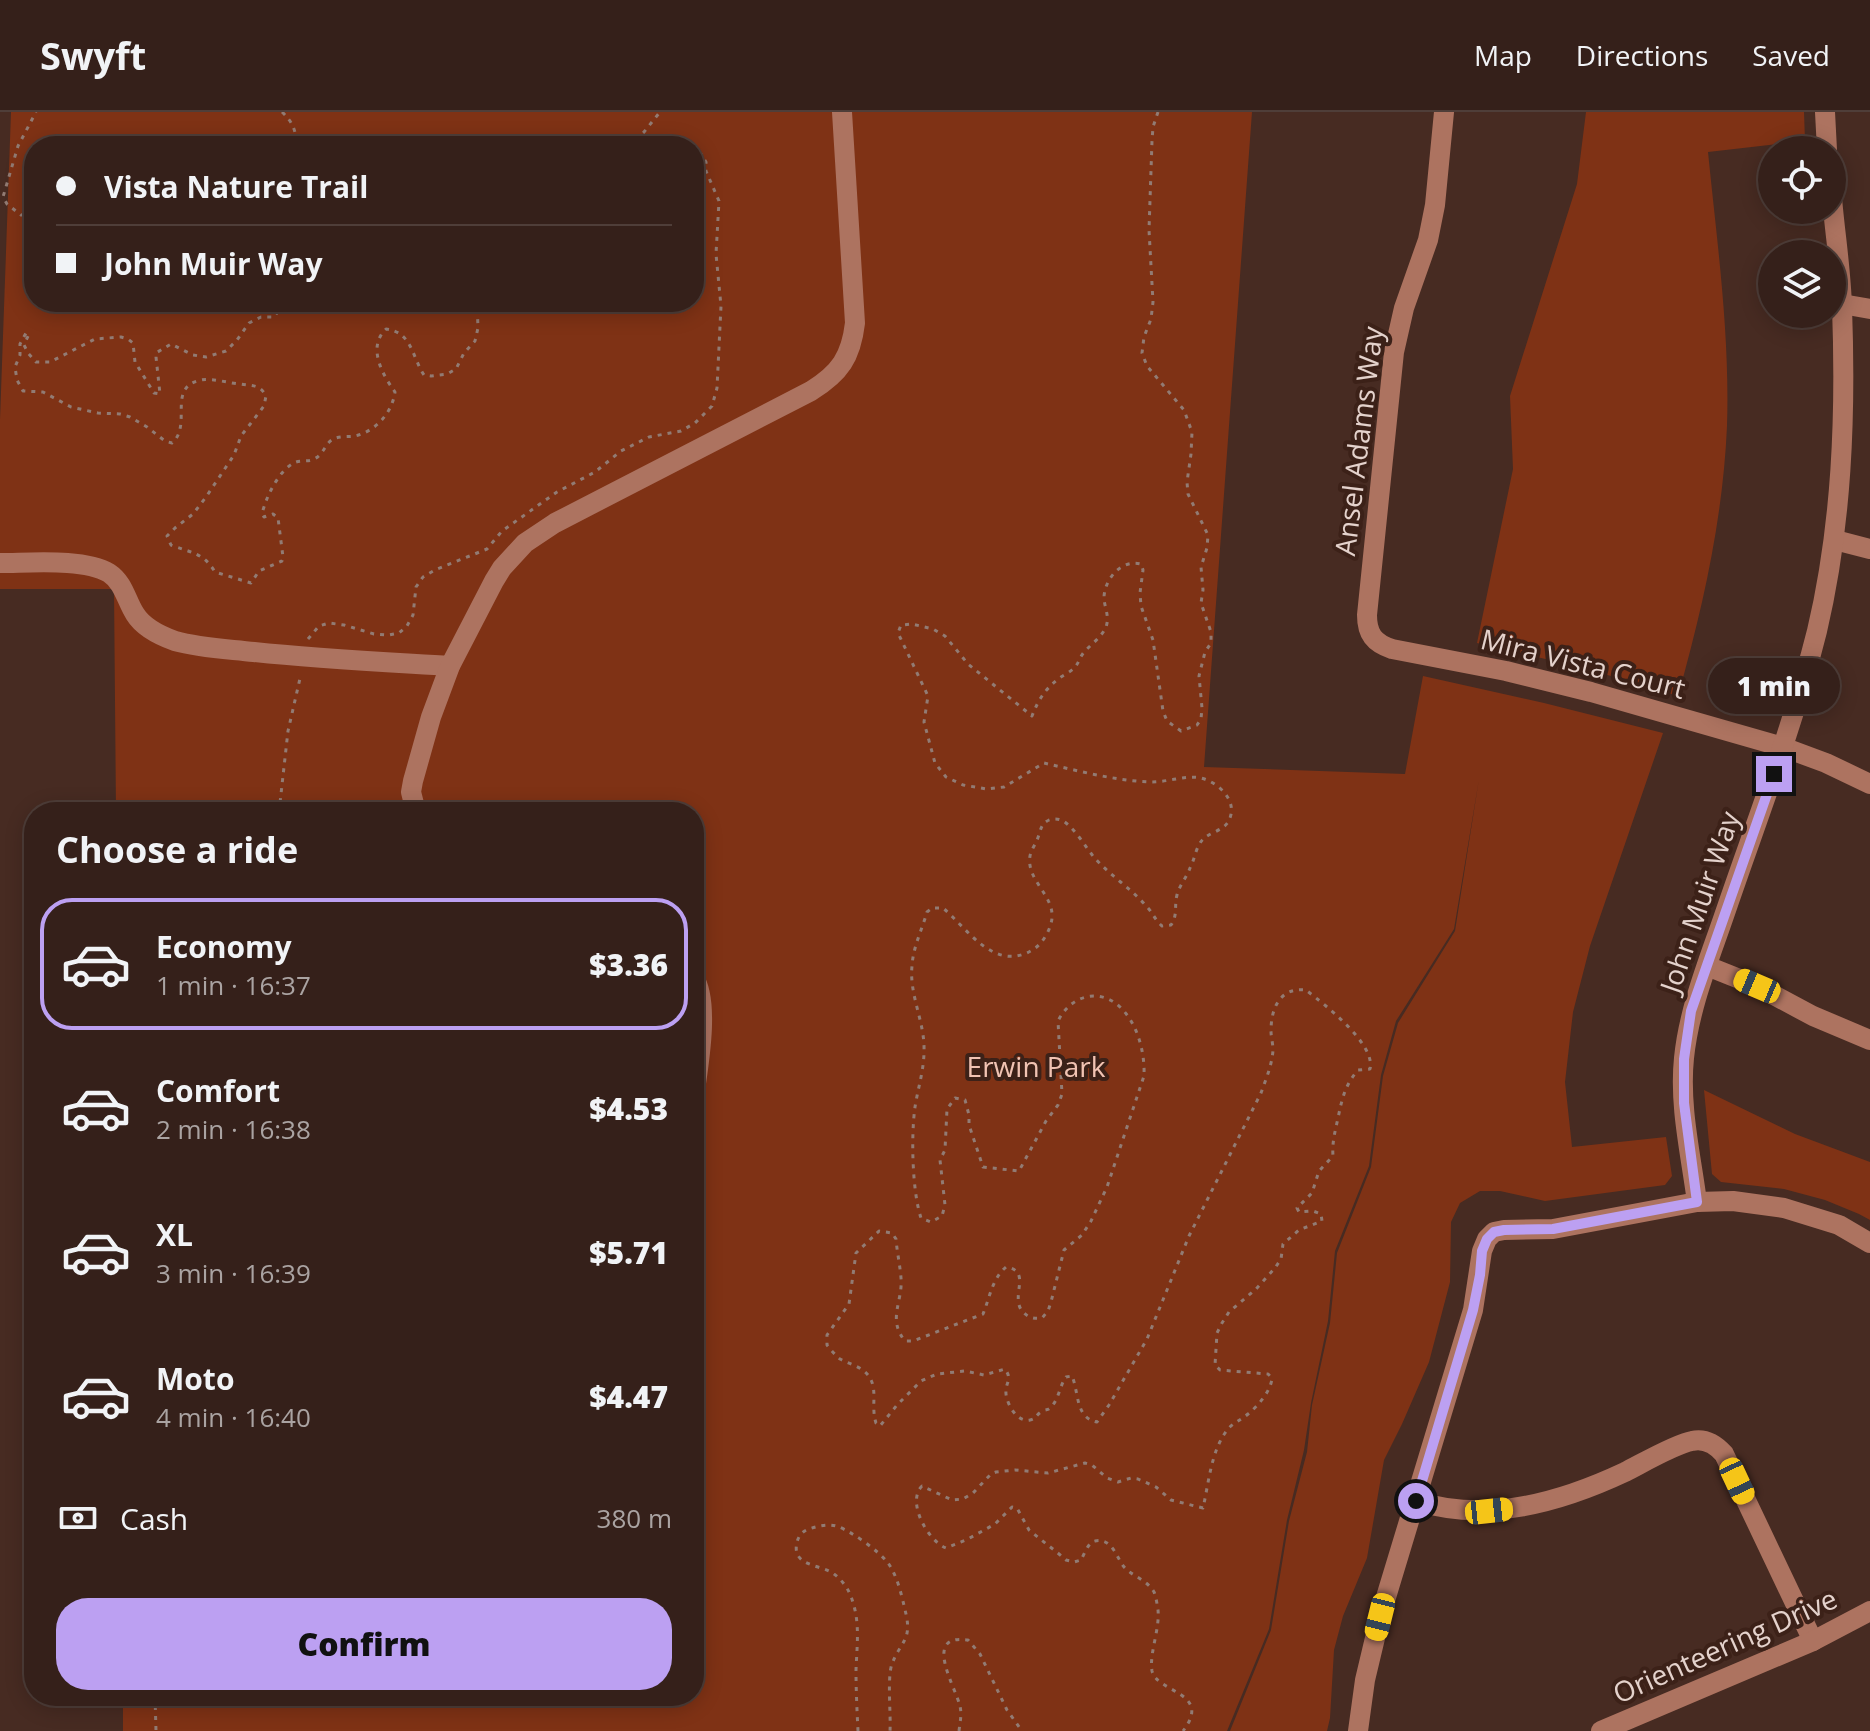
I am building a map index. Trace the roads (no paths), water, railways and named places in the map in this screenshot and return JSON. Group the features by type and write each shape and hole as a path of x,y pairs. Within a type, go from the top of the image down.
{"street":[{"path":"414,802 413,781 431,717 450,666 502,568 525,543 555,523 811,391 835,374 844,362 850,350 855,323 842,112"},
{"name":"Ansel Adams Way","path":"1371,637 1367,615 1394,352 1404,308 1428,240 1435,205 1444,112"},
{"path":"1825,112 1826,136"},
{"path":"1846,305 1870,309"},
{"name":"John Muir Way","path":"1697,1202 1684,1103 1684,1059 1691,1011 1783,747 1817,631 1835,540 1841,471 1842,328"},
{"path":"1835,540 1870,549"},
{"path":"0,563 74,564 98,568 116,579 141,622 159,635 190,644 303,657 450,666"},
{"name":"Mira Vista Court","path":"1371,637 1392,649 1506,671 1591,692 1783,747 1870,784"},
{"path":"1707,966 1757,986 1813,1016 1870,1040"},
{"path":"1358,1731 1365,1680 1380,1617 1473,1310 1482,1251 1494,1232 1553,1229 1697,1202 1733,1201 1784,1208 1839,1225 1870,1243"},
{"path":"1416,1501 1452,1509 1489,1511 1526,1507 1601,1483 1690,1441 1709,1443 1724,1454 1813,1641"},
{"name":"Orienteering Drive","path":"1601,1731 1813,1641 1870,1611"}],"park label":[{"name":"Erwin Park","path":"1036,1067"}]}
